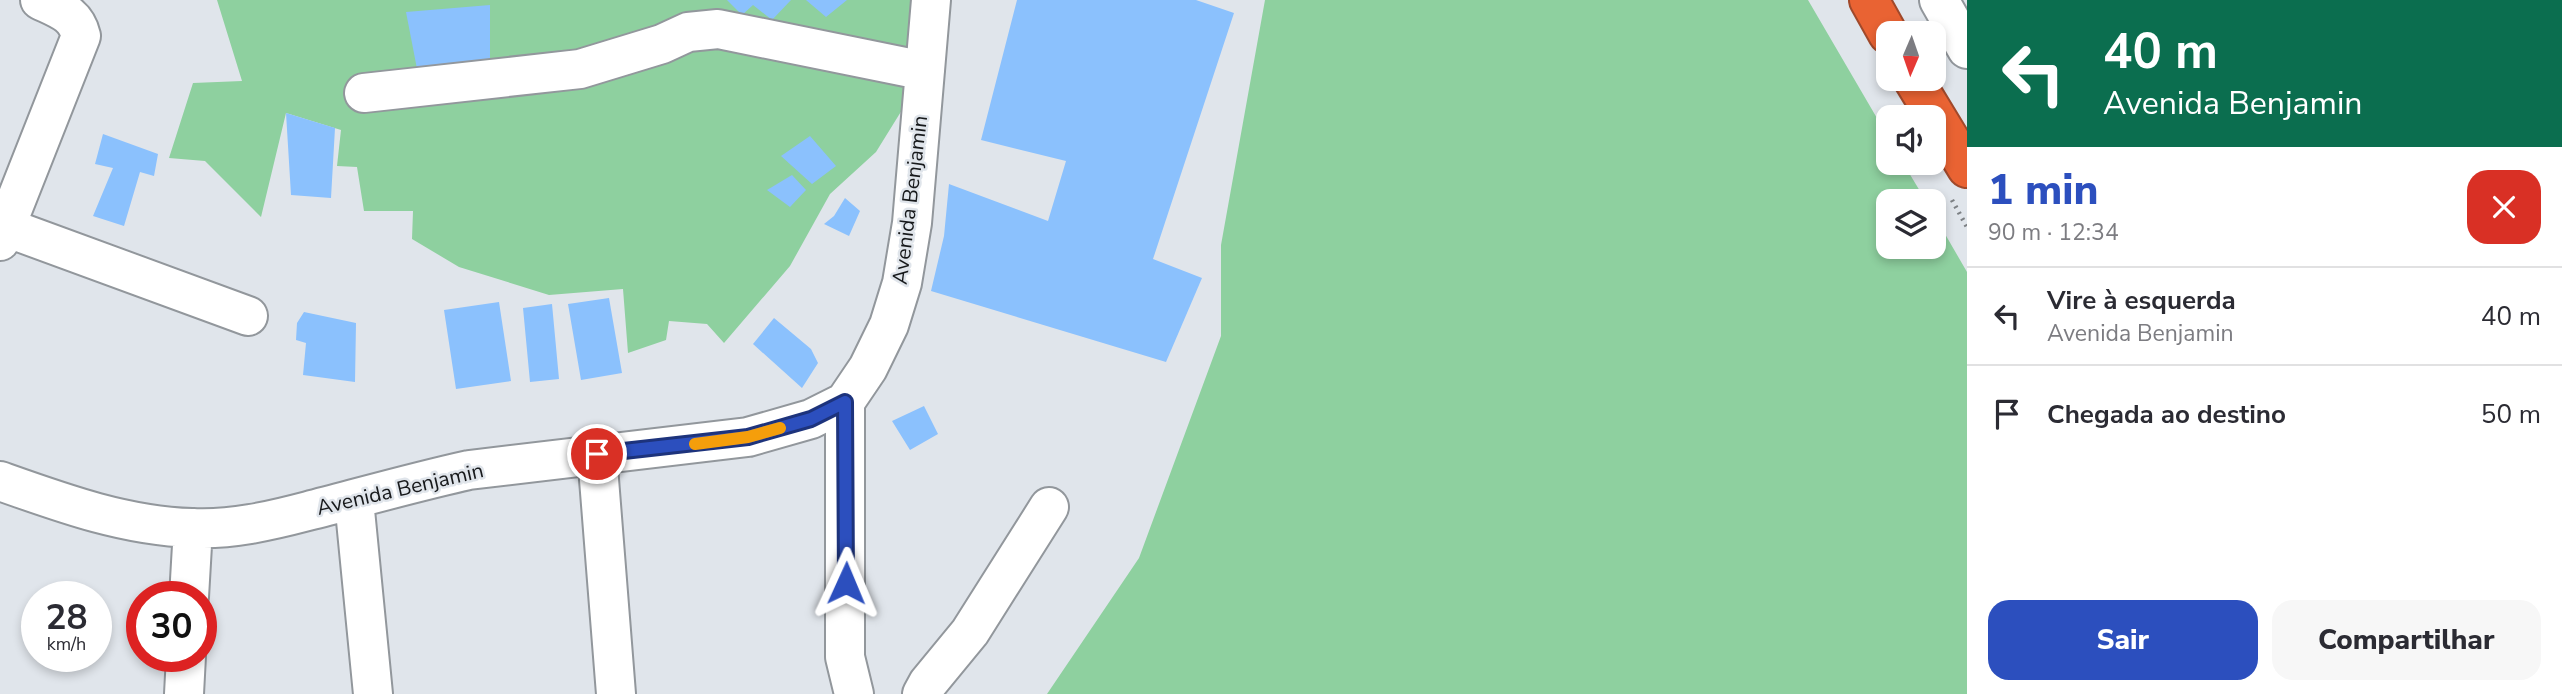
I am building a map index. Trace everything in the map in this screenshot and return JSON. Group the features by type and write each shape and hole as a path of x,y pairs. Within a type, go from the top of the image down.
{"highway":[{"path":"1869,0 1881,21"},
{"path":"1922,94 1967,131"},
{"path":"1922,94 1967,168"}],"street":[{"name":"Avenida Benjamin","path":"0,481 59,502 126,521 193,528 267,522 469,470 748,437 811,419 845,402 868,368 889,325 902,283 912,223 931,0"},
{"path":"1940,0 1967,50"},
{"path":"54,7 78,25 81,36 2,231 248,316"},
{"path":"364,93 580,69 662,44 688,32 718,29 925,71"},
{"path":"845,402 845,657 854,694"},
{"path":"597,454 616,694"},
{"path":"354,500 373,694"},
{"path":"922,694 970,632 1049,507"},
{"path":"190,581 193,528"},
{"path":"184,694 185,672"}],"green space":[{"path":"217,0 915,0 902,110 876,152 830,194 790,266 724,343 707,324 669,321 666,340 628,353 623,289 549,295 459,267 412,239 413,211 364,211 357,167 337,166 341,130 286,113 261,217 205,161 169,158 193,83 242,81"},
{"path":"1265,0 1808,0 1876,116 1876,175 1910,175 1919,189 1876,189 1876,259 1946,259 1946,236 1967,272 1967,694 1047,694 1139,558 1221,336 1221,245"}],"building":[{"path":"727,0 791,0 772,20 753,5 742,15"},
{"path":"806,0 847,0 826,17"},
{"path":"1017,0 1196,0 1234,13 1153,259 1202,278 1166,362 931,291 944,236 949,184 1048,221 1066,161 981,140"},
{"path":"490,5 490,66 418,74 406,12"},
{"path":"286,113 335,128 331,198 291,195"},
{"path":"103,134 158,154 154,176 140,172 124,226 93,216 113,168 95,164"},
{"path":"810,136 836,166 812,184 781,156"},
{"path":"792,175 806,190 790,207 767,190"},
{"path":"845,198 860,211 849,236 824,224 834,216"},
{"path":"609,298 622,373 581,380 568,304"},
{"path":"499,302 511,381 456,389 444,310"},
{"path":"552,304 559,379 530,382 523,308"},
{"path":"304,312 356,323 355,382 303,375 306,343 296,340 297,323"},
{"path":"774,318 811,349 818,363 802,388 753,344"},
{"path":"924,406 938,434 910,450 892,421"}],"slow traffic":[{"path":"695,444 748,437 780,428"}],"route":[{"path":"597,454 748,437 811,419 845,402 846,583"}]}
